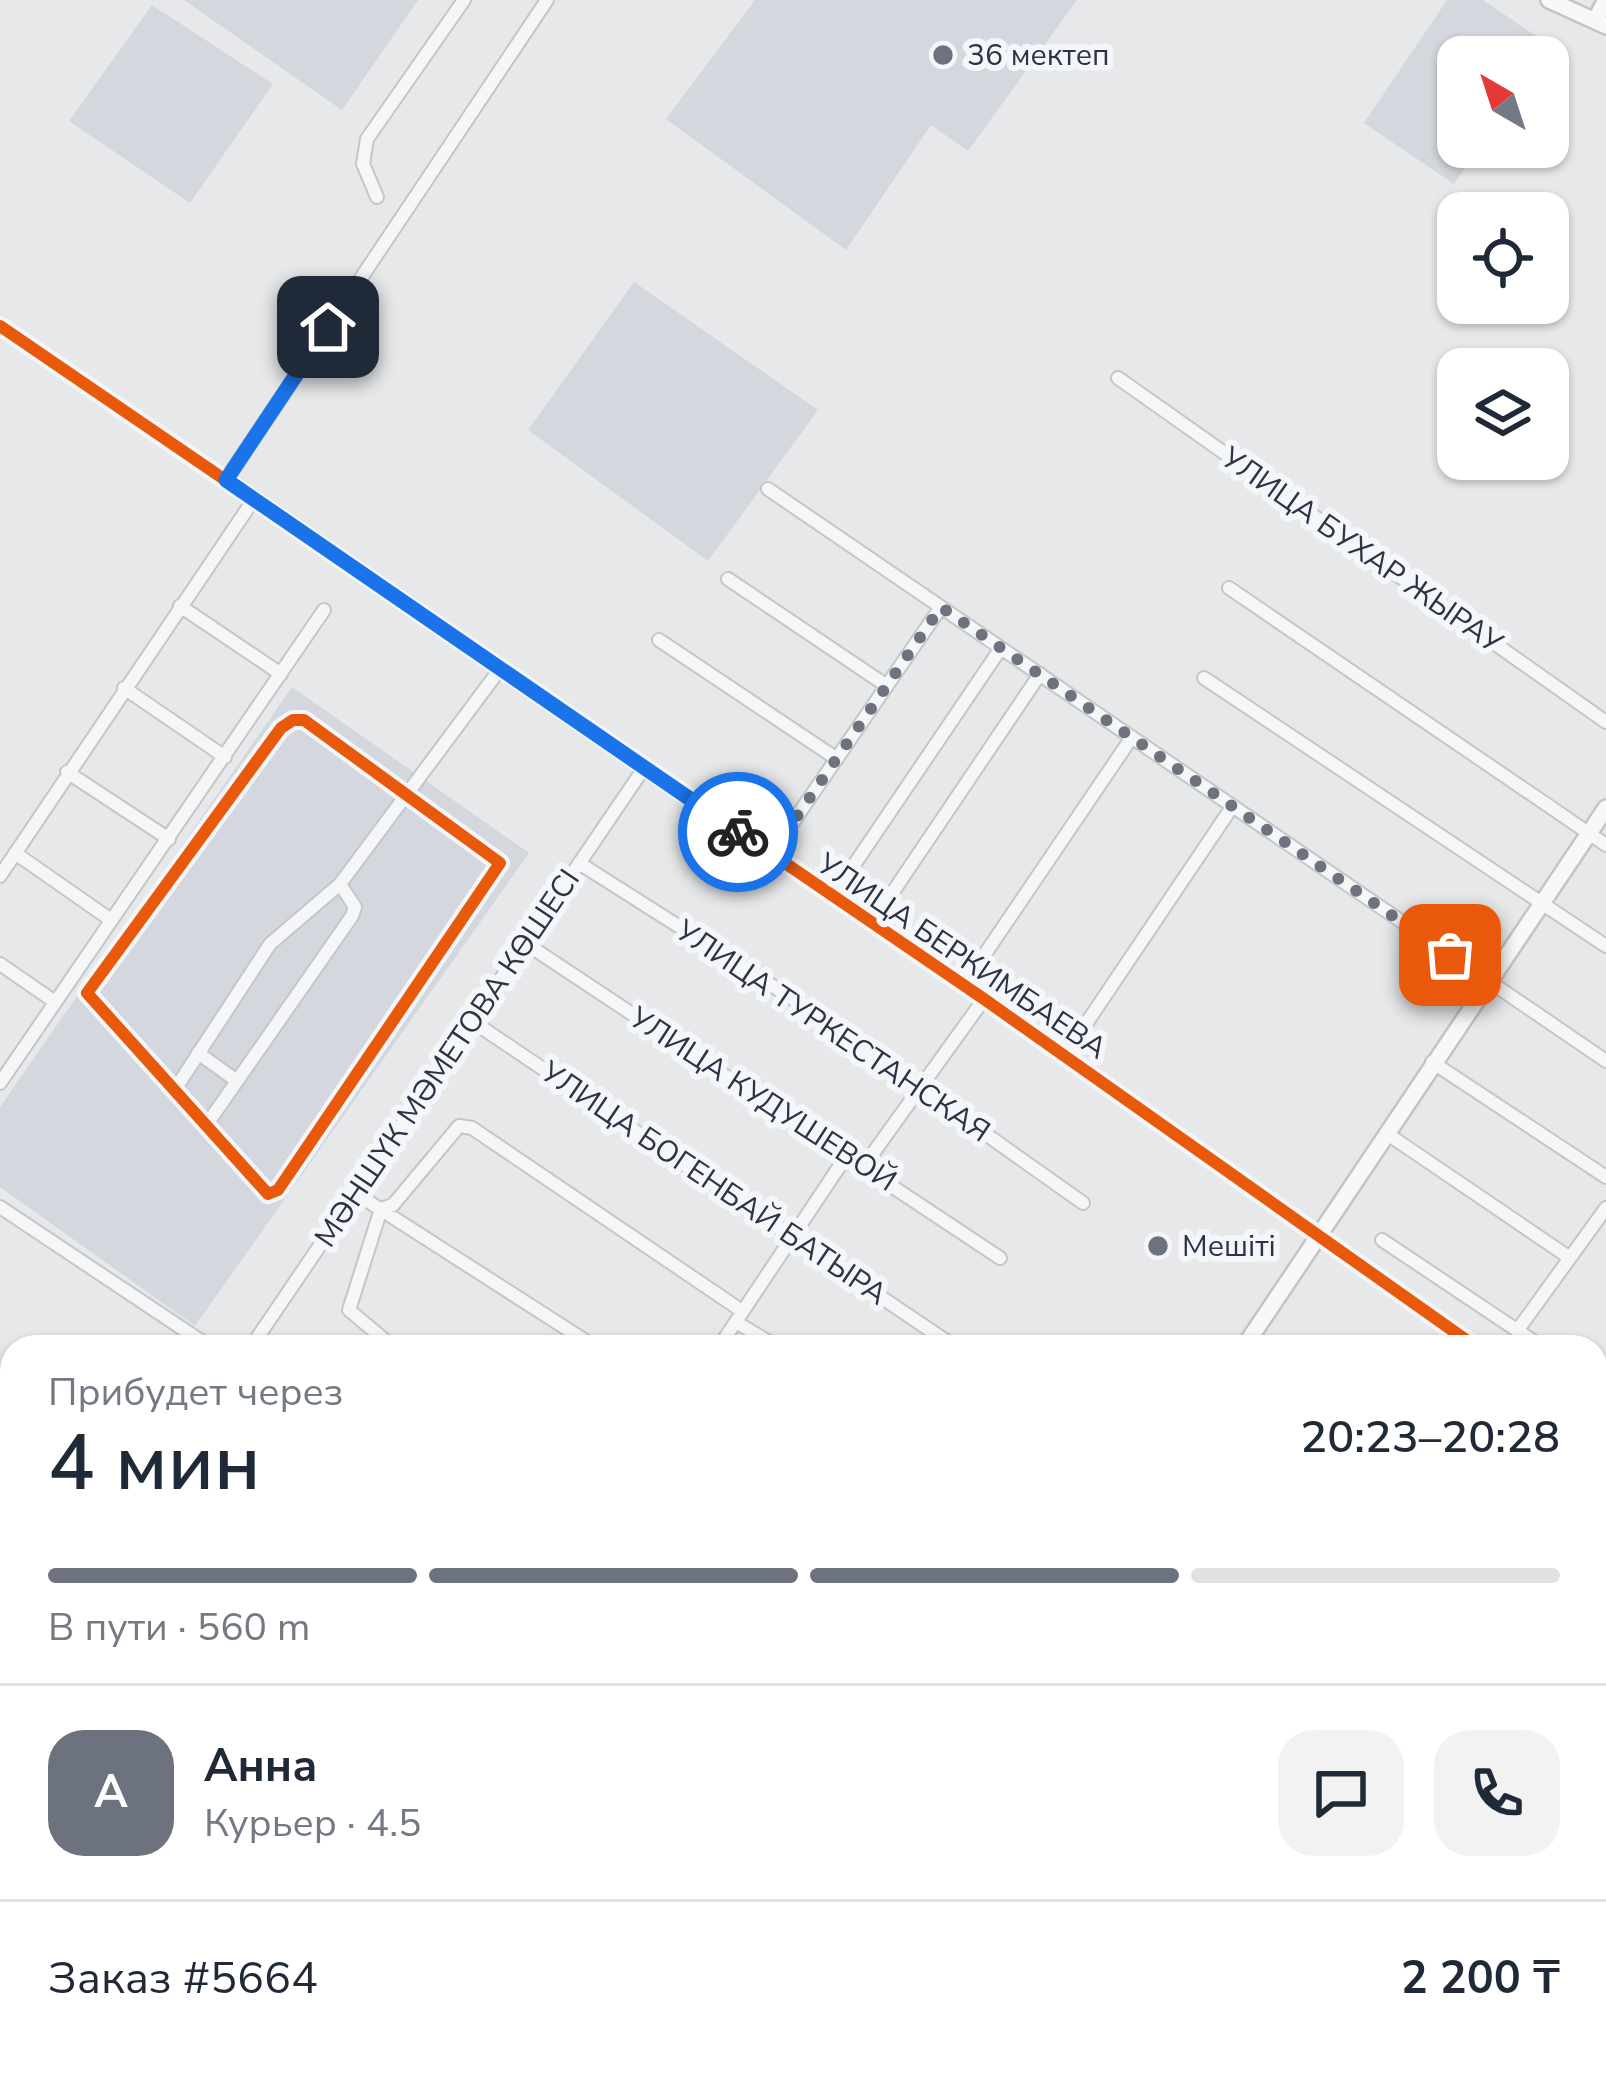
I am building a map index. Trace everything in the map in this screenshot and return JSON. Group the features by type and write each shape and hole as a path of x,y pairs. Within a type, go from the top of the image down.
{"main road":[{"path":"1549,0 1601,12"},
{"path":"1252,1335 1606,808"}],"street":[{"path":"377,197 363,164 368,139 464,0"},
{"path":"226,480 547,0"},
{"name":"УЛИЦА БЕРКИМБАЕВА","path":"0,326 964,985 1459,1335"},
{"name":"УЛИЦА БУХАР ЖЫРАУ","path":"1118,378 1606,722"},
{"path":"768,489 1606,1061"},
{"path":"0,876 254,500"},
{"path":"728,578 887,686"},
{"path":"1229,588 1606,845"},
{"path":"180,606 280,674"},
{"path":"771,854 941,607"},
{"path":"0,1083 324,610"},
{"path":"659,640 837,759"},
{"path":"832,896 1001,648"},
{"path":"174,1091 270,944 340,884 500,669"},
{"path":"872,923 1040,674"},
{"path":"1204,678 1606,946"},
{"path":"124,688 225,757"},
{"path":"304,720 410,795 497,857 498,869 278,1190 260,1191 87,993 281,728 304,720"},
{"path":"964,985 1132,737"},
{"name":"МӘНШҮК МӘМЕТОВА КӨШЕСІ","path":"259,1335 644,768"},
{"path":"67,772 169,839"},
{"path":"1065,1055 1232,807"},
{"path":"14,853 111,920"},
{"name":"УЛИЦА ТУРКЕСТАНСКАЯ","path":"579,863 812,1011 1083,1203"},
{"path":"205,1127 352,916 356,907 340,884"},
{"name":"УЛИЦА КУДУШЕВОЙ","path":"525,943 1000,1258"},
{"path":"0,964 55,1002"},
{"path":"727,1335 841,1164 872,1156 984,999"},
{"name":"УЛИЦА БОГЕНБАЙ БАТЫРА","path":"472,1021 938,1335"},
{"path":"198,1053 237,1081"},
{"path":"1432,1062 1606,1177"},
{"path":"381,1209 393,1205 422,1175 459,1126 472,1128 762,1335"},
{"path":"1386,1133 1570,1258"},
{"path":"356,1193 576,1335"},
{"path":"0,1207 192,1335"},
{"path":"379,1335 349,1310 381,1209"},
{"path":"1517,1331 1603,1216"},
{"path":"1382,1240 1523,1335"}],"shaded area":[{"path":"184,0 418,0 342,110"},
{"path":"755,0 1077,0 968,151 931,125 846,250 666,119"},
{"path":"1447,0 1483,0 1536,36 1437,36 1437,168 1465,168 1454,184 1364,123"},
{"path":"152,5 273,84 190,203 69,121"},
{"path":"634,282 818,410 708,561 528,430"},
{"path":"292,687 529,853 195,1326 0,1187 0,1107"}],"cycle path":[{"path":"0,326 984,999 1459,1335"},
{"path":"293,720 304,720 500,863 278,1190 268,1194 87,993 281,728 293,720"}],"way so far":[{"path":"738,832 771,854 941,607 1450,955"}],"place":[{"name":"36 мектеп","path":"943,55"},
{"name":"Мешіті","path":"1158,1246"}],"route":[{"path":"328,327 226,480 738,832"}]}
